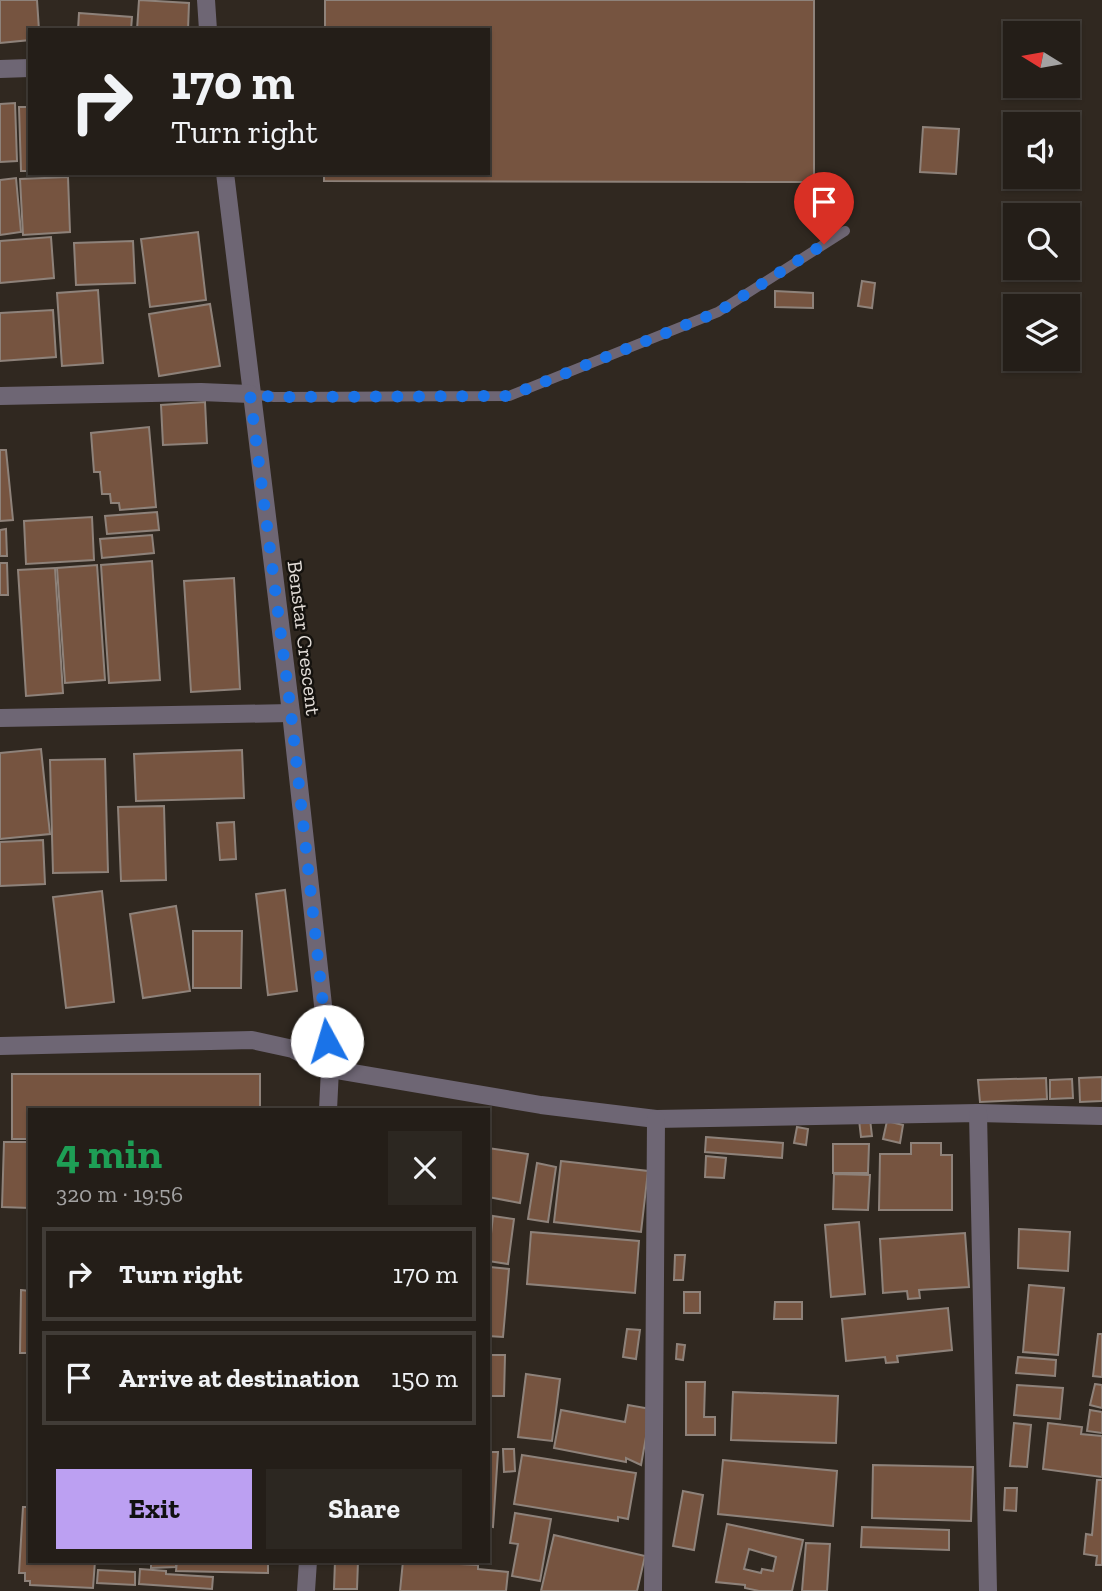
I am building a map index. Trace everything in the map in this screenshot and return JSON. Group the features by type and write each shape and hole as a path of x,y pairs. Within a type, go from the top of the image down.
{"street":[{"path":"206,0 208,28"},
{"path":"0,69 28,68"},
{"name":"Benstar Crescent","path":"225,175 291,713 330,1069 328,1108"},
{"path":"0,396 201,392 250,394"},
{"path":"0,718 291,713"},
{"path":"0,1046 252,1040 293,1049 330,1069 541,1105 656,1119 978,1113 1102,1116"},
{"path":"978,1113 988,1591"},
{"path":"653,1591 656,1119"},
{"path":"306,1591 307,1563"}],"lane":[{"path":"250,394 274,397 509,396 718,312 845,230"}],"building":[{"path":"0,0 37,0 39,28 28,28 28,40 0,43"},
{"path":"139,0 189,3 188,28 137,28"},
{"path":"325,0 814,0 814,182 324,181 324,175 490,175 490,28 325,28"},
{"path":"79,13 132,17 131,28 78,28"},
{"path":"15,103 17,161 0,162 0,104"},
{"path":"19,107 28,107 28,171 21,171"},
{"path":"923,127 959,129 956,174 920,172"},
{"path":"68,177 70,232 23,235 20,179"},
{"path":"16,178 21,232 0,235 0,180"},
{"path":"198,232 206,300 150,307 141,239"},
{"path":"51,237 54,278 0,283 0,241"},
{"path":"133,241 135,283 76,285 74,243"},
{"path":"862,281 875,283 872,308 858,306"},
{"path":"98,290 103,363 62,366 57,293"},
{"path":"775,291 813,293 813,308 775,307"},
{"path":"210,304 220,366 159,376 149,314"},
{"path":"53,310 56,357 0,361 0,313"},
{"path":"205,402 207,443 163,445 161,405"},
{"path":"149,427 156,507 120,510 119,503 111,503 110,494 102,494 100,472 94,472 91,433"},
{"path":"0,450 6,450 13,520 0,521"},
{"path":"157,512 159,530 107,534 105,516"},
{"path":"92,517 94,560 26,564 24,521"},
{"path":"6,529 7,556 0,556 0,530"},
{"path":"152,535 154,553 102,558 100,539"},
{"path":"152,561 160,680 109,683 101,565"},
{"path":"0,563 7,563 8,595 0,595"},
{"path":"97,565 105,680 65,683 57,568"},
{"path":"55,568 63,693 26,696 18,570"},
{"path":"234,578 240,689 191,692 184,581"},
{"path":"41,749 50,834 0,839 0,753"},
{"path":"242,750 244,798 136,801 134,754"},
{"path":"105,759 108,872 53,873 50,760"},
{"path":"164,806 166,880 121,881 118,807"},
{"path":"234,822 236,859 220,860 217,823"},
{"path":"43,840 45,884 0,886 0,842"},
{"path":"285,890 297,991 268,995 256,894"},
{"path":"102,891 114,1002 66,1008 53,897"},
{"path":"176,906 190,991 143,998 130,914"},
{"path":"193,931 242,931 241,988 193,988"},
{"path":"12,1074 260,1074 260,1108 28,1108 28,1139 12,1139"},
{"path":"1102,1077 1102,1101 1080,1102 1079,1078"},
{"path":"1046,1078 1047,1099 980,1102 978,1080"},
{"path":"1072,1079 1073,1098 1050,1099 1050,1080"},
{"path":"870,1119 872,1136 861,1137 859,1120"},
{"path":"887,1121 903,1125 900,1143 883,1139"},
{"path":"797,1127 808,1129 806,1145 794,1143"},
{"path":"706,1137 783,1143 782,1158 705,1152"},
{"path":"4,1142 28,1142 28,1208 2,1207"},
{"path":"911,1143 941,1143 941,1155 952,1155 952,1210 879,1210 880,1154 911,1154"},
{"path":"833,1144 869,1144 868,1173 833,1173"},
{"path":"490,1148 528,1154 520,1203 490,1197"},
{"path":"706,1156 726,1158 724,1178 705,1177"},
{"path":"561,1161 648,1171 641,1232 554,1222"},
{"path":"537,1163 556,1167 548,1222 528,1219"},
{"path":"834,1174 870,1175 868,1210 833,1209"},
{"path":"493,1216 514,1219 508,1264 490,1261"},
{"path":"859,1222 865,1294 831,1297 825,1225"},
{"path":"1019,1229 1070,1232 1068,1271 1018,1268"},
{"path":"531,1232 639,1241 635,1293 527,1284"},
{"path":"965,1233 969,1287 919,1290 920,1298 908,1299 907,1291 883,1293 880,1239"},
{"path":"675,1255 685,1255 683,1280 674,1280"},
{"path":"490,1267 509,1269 503,1337 490,1336"},
{"path":"1029,1285 1064,1288 1058,1355 1023,1352"},
{"path":"21,1290 28,1291 28,1353 20,1353"},
{"path":"684,1292 700,1292 700,1313 684,1313"},
{"path":"775,1302 802,1302 802,1319 774,1319"},
{"path":"948,1308 952,1350 897,1356 898,1362 886,1363 885,1357 846,1361 842,1319"},
{"path":"627,1329 640,1330 636,1359 623,1357"},
{"path":"1098,1334 1102,1334 1102,1377 1093,1376"},
{"path":"677,1344 685,1345 683,1360 676,1359"},
{"path":"490,1355 505,1355 504,1396 490,1396"},
{"path":"1018,1357 1056,1360 1055,1376 1016,1373"},
{"path":"526,1374 560,1379 552,1441 518,1437"},
{"path":"686,1382 705,1382 704,1417 715,1417 715,1435 686,1435"},
{"path":"1095,1384 1102,1385 1102,1408 1090,1405"},
{"path":"1017,1385 1063,1388 1060,1419 1014,1415"},
{"path":"733,1392 838,1396 836,1443 731,1440"},
{"path":"628,1405 651,1409 641,1465 626,1458 626,1462 554,1448 561,1410 625,1422"},
{"path":"1090,1410 1102,1412 1102,1433 1087,1431"},
{"path":"1014,1423 1031,1425 1027,1467 1010,1466"},
{"path":"1048,1423 1082,1427 1081,1434 1102,1436 1102,1477 1043,1469"},
{"path":"503,1449 514,1449 515,1471 504,1472"},
{"path":"490,1452 498,1452 493,1527 490,1526"},
{"path":"522,1455 636,1473 628,1519 618,1517 618,1521 514,1504"},
{"path":"723,1460 837,1471 833,1526 718,1514"},
{"path":"873,1465 973,1467 971,1521 872,1518"},
{"path":"1097,1480 1102,1480 1102,1565 1096,1565 1097,1556 1084,1554 1086,1534 1092,1535"},
{"path":"1005,1488 1017,1488 1016,1511 1004,1510"},
{"path":"683,1491 703,1495 694,1550 673,1546"},
{"path":"23,1507 28,1507 28,1563 95,1563 93,1588 30,1585 30,1581 25,1581 25,1573 19,1573"},
{"path":"515,1513 551,1519 540,1581 512,1576 518,1544 510,1543"},
{"path":"727,1524 803,1540 792,1591 759,1591 745,1588 745,1585 716,1582","holes":["749,1549 776,1557 773,1571 762,1569 761,1573 744,1569"]},
{"path":"862,1527 949,1530 949,1550 861,1547"},
{"path":"554,1535 645,1556 637,1591 541,1591"},
{"path":"806,1543 830,1544 827,1591 802,1591"},
{"path":"151,1563 176,1563 176,1567 151,1568"},
{"path":"177,1563 268,1563 268,1573 176,1571"},
{"path":"335,1563 358,1563 357,1589 334,1589"},
{"path":"403,1563 478,1565 478,1569 508,1572 506,1591 400,1591"},
{"path":"140,1569 166,1571 166,1574 213,1577 212,1589 139,1584"},
{"path":"98,1570 135,1572 135,1585 97,1583"}],"route":[{"path":"327,1041 291,713 250,394 274,397 509,396 718,312 824,244"}]}
